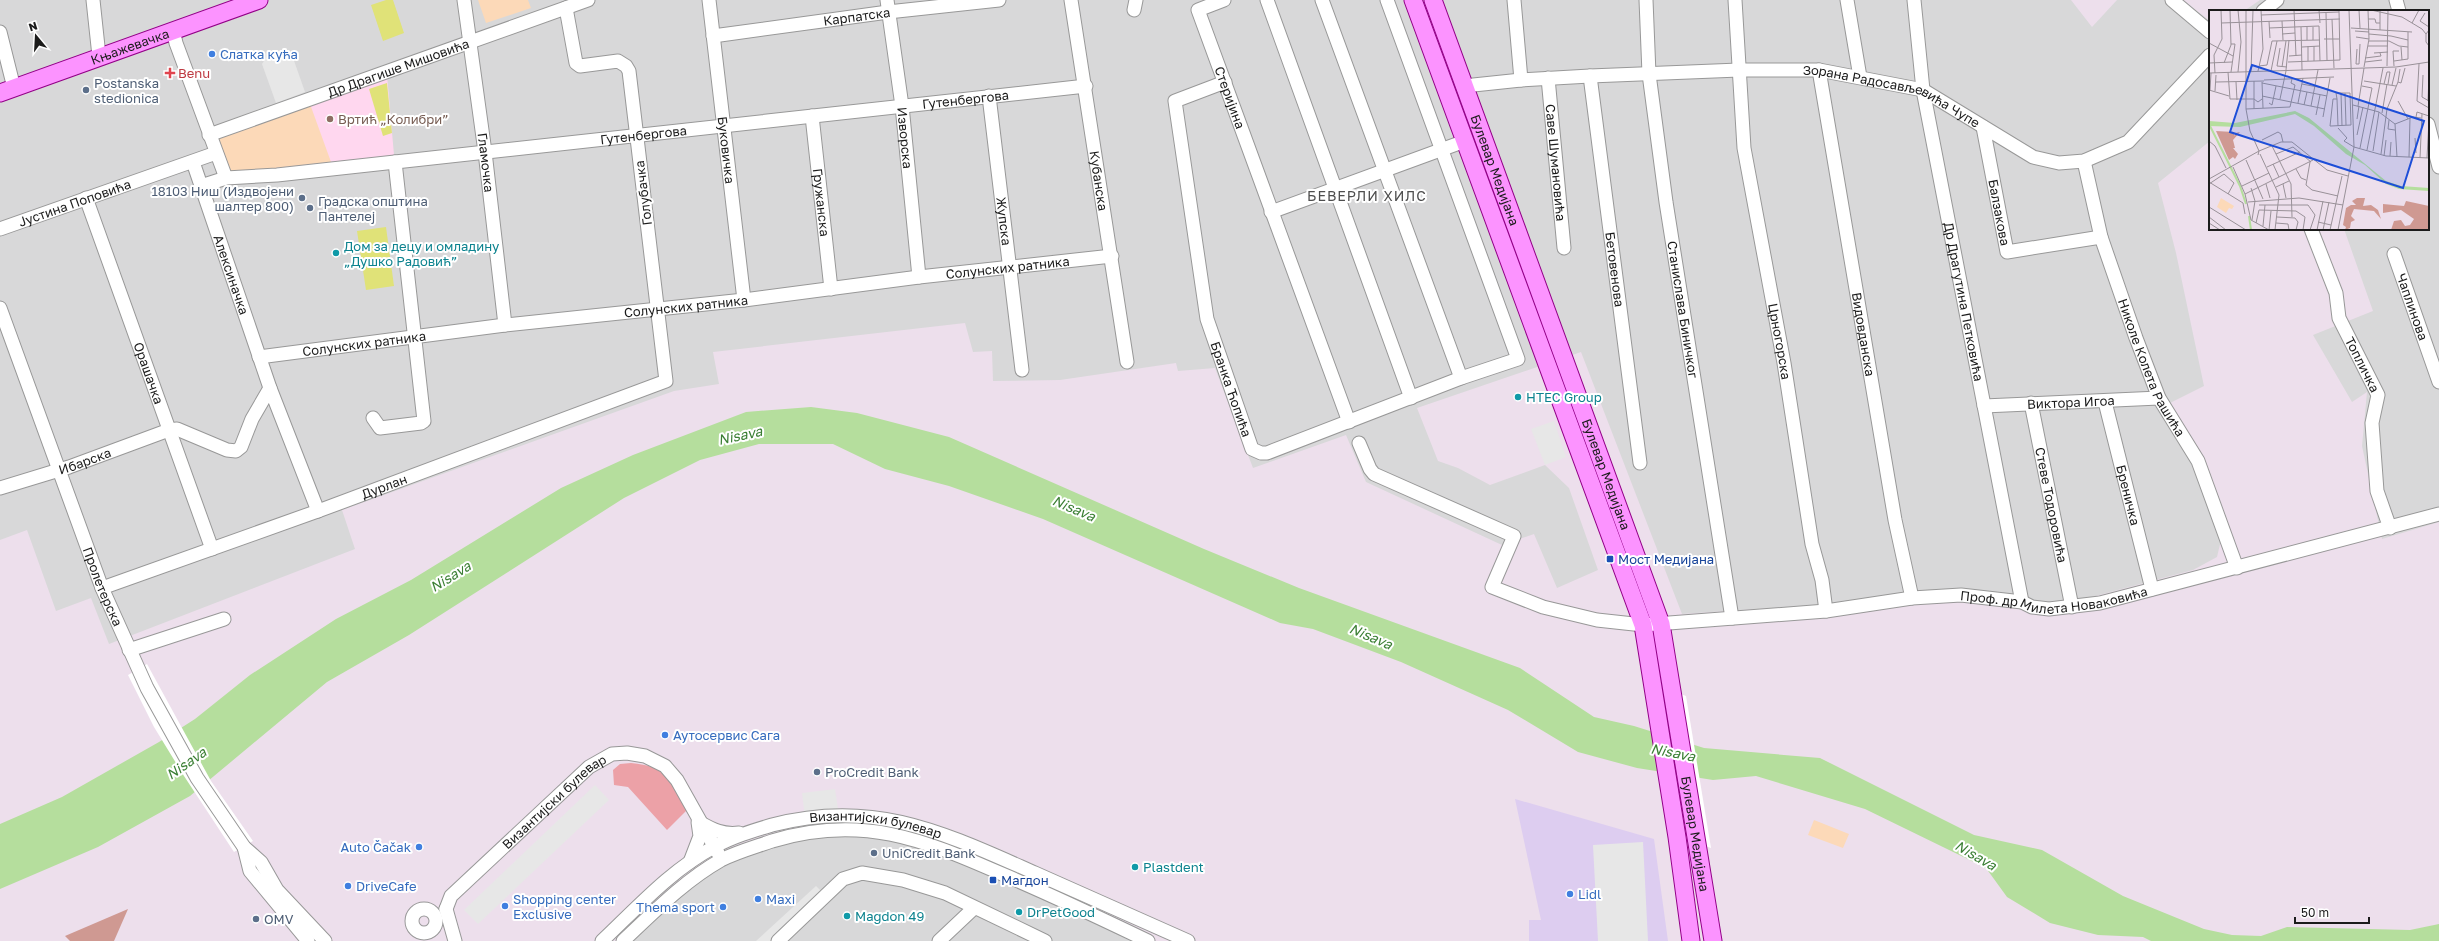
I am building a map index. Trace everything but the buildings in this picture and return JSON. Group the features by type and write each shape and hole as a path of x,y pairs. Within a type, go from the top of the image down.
{"main road":[{"name":"Књажевачка","path":"7,90 259,0"},
{"name":"Булевар Медијана","path":"1413,0 1643,625 1677,837 1690,941"},
{"name":"Булевар Медијана","path":"1433,0 1661,624 1670,690 1713,941"}],"street":[{"path":"93,0 99,56"},
{"name":"Гламочка","path":"464,0 485,152 505,325"},
{"name":"Др Драгише Мишовића","path":"209,136 470,41 588,0"},
{"name":"Буковичка","path":"709,0 744,300"},
{"name":"Карпатска","path":"713,36 888,6 1000,0"},
{"name":"Кубанска","path":"1072,0 1127,362"},
{"name":"Стеријина","path":"1224,0 1198,10 1349,422"},
{"path":"1267,0 1411,398"},
{"path":"1322,0 1461,378"},
{"path":"1387,0 1441,150"},
{"path":"1514,0 1521,80"},
{"name":"Станислава Биничког","path":"1646,0 1649,74 1666,202 1732,618"},
{"name":"Црногорска","path":"1735,0 1738,70 1744,148 1784,363 1812,544 1822,580 1826,612"},
{"path":"1847,0 1860,77"},
{"name":"Др Драгутина Петковића","path":"1914,0 1923,90 2022,602"},
{"path":"2172,0 2209,31"},
{"path":"2264,10 2277,0"},
{"path":"2396,0 2399,10"},
{"name":"Изворска","path":"888,6 902,106 919,277"},
{"name":"Голубачка","path":"566,8 576,63 580,66 618,61 626,66 629,71 666,381"},
{"path":"173,30 209,136 226,178"},
{"path":"0,32 7,90"},
{"name":"Зорана Радосављевића Чупе","path":"1464,86 1521,80 1590,76 1738,70 1819,70 1923,90 2032,157 2059,163 2084,161 2128,142 2209,56"},
{"name":"Видовданска","path":"1819,70 1895,520 1912,598"},
{"name":"Бетовенова","path":"1590,76 1640,463"},
{"name":"Саве Шумановића","path":"1548,78 1564,248"},
{"name":"Бранка Ћопића","path":"1225,82 1175,101 1207,319 1250,446 1256,451 1267,453 1461,378 1518,359 1441,150"},
{"name":"Гутенбергова","path":"201,186 226,178 395,162 1086,86"},
{"name":"Жупска","path":"989,96 1008,267 1022,370"},
{"name":"Гружанска","path":"812,116 831,289"},
{"name":"Балзакова","path":"1983,127 2007,252 2101,237"},
{"path":"2429,128 2439,167"},
{"path":"1271,212 1465,141"},
{"name":"Јустина Поповића","path":"0,229 216,153"},
{"name":"Николе Колета Рашића","path":"2084,161 2101,237 2159,398 2198,461 2236,568"},
{"name":"Алексиначка","path":"193,162 270,388 318,511"},
{"path":"373,418 380,428 421,423 424,421 395,162"},
{"name":"Орашачка","path":"86,198 212,548"},
{"name":"Топличка","path":"2311,230 2336,293 2339,318 2378,395 2372,423 2377,491 2390,528"},
{"name":"Чаплинова","path":"2394,254 2434,354 2439,382"},
{"name":"Солунских ратника","path":"260,357 505,325 744,300 919,277 1112,256"},
{"name":"Пролетерска","path":"0,308 102,588 138,670 187,761 244,847"},
{"name":"Дурлан","path":"102,588 318,511 666,381"},
{"path":"169,430 177,429 227,450 236,451 241,447 252,419 270,388"},
{"name":"Виктора Игоа","path":"1984,406 2031,402 2105,402 2159,398"},
{"name":"Стеве Тодоровића","path":"2031,402 2072,607"},
{"name":"Бреничка","path":"2105,402 2152,589"},
{"name":"Ибарска","path":"0,488 59,470 169,430"},
{"path":"1359,443 1370,469 1374,474 1514,536 1492,587 1543,607 1597,620 1643,625"},
{"name":"Проф. др Милета Новаковића","path":"1643,625 1826,612 1912,598 1961,595 2022,602 2032,607 2049,610 2072,607 2100,603 2439,514"},
{"path":"129,650 224,619"},
{"name":"Византијски булевар","path":"455,941 440,911 451,896 590,767 612,754 636,754 665,766 677,780 698,822 722,860"},
{"name":"Византијски булевар","path":"602,941 668,879 714,847 746,832 785,822 825,815 895,820 952,836 1188,941"},
{"path":"698,822 717,832 729,834 746,832"},
{"path":"689,863 695,852 700,836 698,822"},
{"name":"Византијски булевар","path":"623,941 678,890 722,860 747,849 788,836 826,830 864,830 917,839 948,850 1043,891 1148,941"},
{"path":"244,847 250,871 308,941"},
{"path":"244,847 261,862 277,890 325,941"},
{"path":"778,941 843,879 862,873 902,880 945,893 1045,941"},
{"path":"938,941 974,908"}],"shaded area":[{"path":"0,0 2071,0 2092,27 2117,0 2183,0 2209,20 2209,142 2158,183 2176,253 2204,386 2170,403 2221,540 2217,557 2193,570 2088,598 2039,604 1995,592 1921,590 1835,604 1682,614 1581,352 1417,408 1438,461 1458,468 1490,485 1545,465 1569,488 1598,570 1557,588 1534,534 1502,545 1366,482 1346,435 1253,468 1215,368 1178,371 1176,363 1060,380 993,381 992,351 973,352 965,323 713,352 719,384 674,391 342,510 355,549 109,644 91,598 56,611 27,530 0,540"},
{"path":"386,0 393,0 404,33 383,41 371,5"},
{"path":"478,0 528,0 531,8 486,23"},
{"path":"2260,0 2439,0 2439,522 2382,539 2362,446 2367,392 2352,402 2313,335 2373,311 2344,230 2429,230 2429,10 2245,10"},
{"path":"285,51 292,55 305,92 276,103 262,64 266,58"},
{"name":"Вртић „Колибри”","path":"387,75 394,155 229,173 310,104"},
{"path":"387,83 392,133 383,136 369,89"},
{"path":"310,104 331,162 229,173 217,137"},
{"path":"386,227 394,286 366,290 357,231"},
{"path":"1554,421 1566,457 1545,465 1531,429"},
{"path":"631,763 652,767 667,776 689,808 667,830 628,787 614,785 613,770 620,764"},
{"path":"595,785 609,800 478,924 464,910"},
{"path":"835,789 839,815 805,818 802,793"},
{"path":"1515,799 1654,839 1668,941 1529,941 1529,920 1541,920"},
{"path":"1814,820 1849,834 1843,848 1808,835"},
{"path":"838,832 914,843 1147,941 629,941 661,910 722,864 798,838"},
{"path":"1643,842 1648,941 1598,941 1593,845"},
{"path":"816,886 823,893 770,941 756,941"},
{"path":"128,909 114,941 70,941 65,936"}],"water":[{"name":"Nisava","path":"811,407 857,413 949,437 1204,549 1299,588 1520,668 1594,717 1634,726 1704,748 1820,758 1974,835 2042,850 2123,896 2204,929 2232,935 2261,936 2287,927 2410,930 2439,924 2439,941 2151,941 2143,937 2098,935 2050,923 2007,897 1986,868 1865,809 1756,776 1713,780 1637,768 1578,752 1508,710 1401,662 1313,629 1280,623 1043,519 949,486 885,469 833,444 759,444 700,460 624,498 409,635 327,682 190,796 98,847 0,889 0,824 62,797 159,742 195,719 250,675 336,619 411,580 561,488 633,455 746,412"}],"pier":[{"path":"147,664 211,781 253,841 234,852 154,727 128,675"},
{"path":"1645,680 1686,696 1711,848 1670,834"}],"place":[{"name":"Слатка кућа","path":"212,54"},
{"name":"Benu","path":"170,73"},
{"name":"Postanska stedionica","path":"86,90"},
{"name":"Вртић „Колибри”","path":"330,119"},
{"name":"18103 Ниш (Издвојени шалтер 800)","path":"302,198"},
{"name":"Градска општина Пантелеј","path":"310,208"},
{"name":"Дом за децу и омладину „Душко Радовић”","path":"336,253"},
{"name":"HTEC Group","path":"1518,397"},
{"name":"Мост Медијана","path":"1610,559"},
{"name":"Аутосервис Сага","path":"665,735"},
{"name":"ProCredit Bank","path":"817,772"},
{"name":"Auto Čačak","path":"419,847"},
{"name":"UniCredit Bank","path":"874,853"},
{"name":"Plastdent","path":"1135,867"},
{"name":"Магдон","path":"993,880"},
{"name":"DriveCafe","path":"348,886"},
{"name":"Lidl","path":"1570,894"},
{"name":"Maxi","path":"758,899"},
{"name":"Shopping center Exclusive","path":"505,906"},
{"name":"Thema sport","path":"723,907"},
{"name":"DrPetGood","path":"1019,912"},
{"name":"Magdon 49","path":"847,916"},
{"name":"OMV","path":"256,919"}],"district":[{"name":"БЕВЕРЛИ ХИЛС","path":"1367,195"}]}
